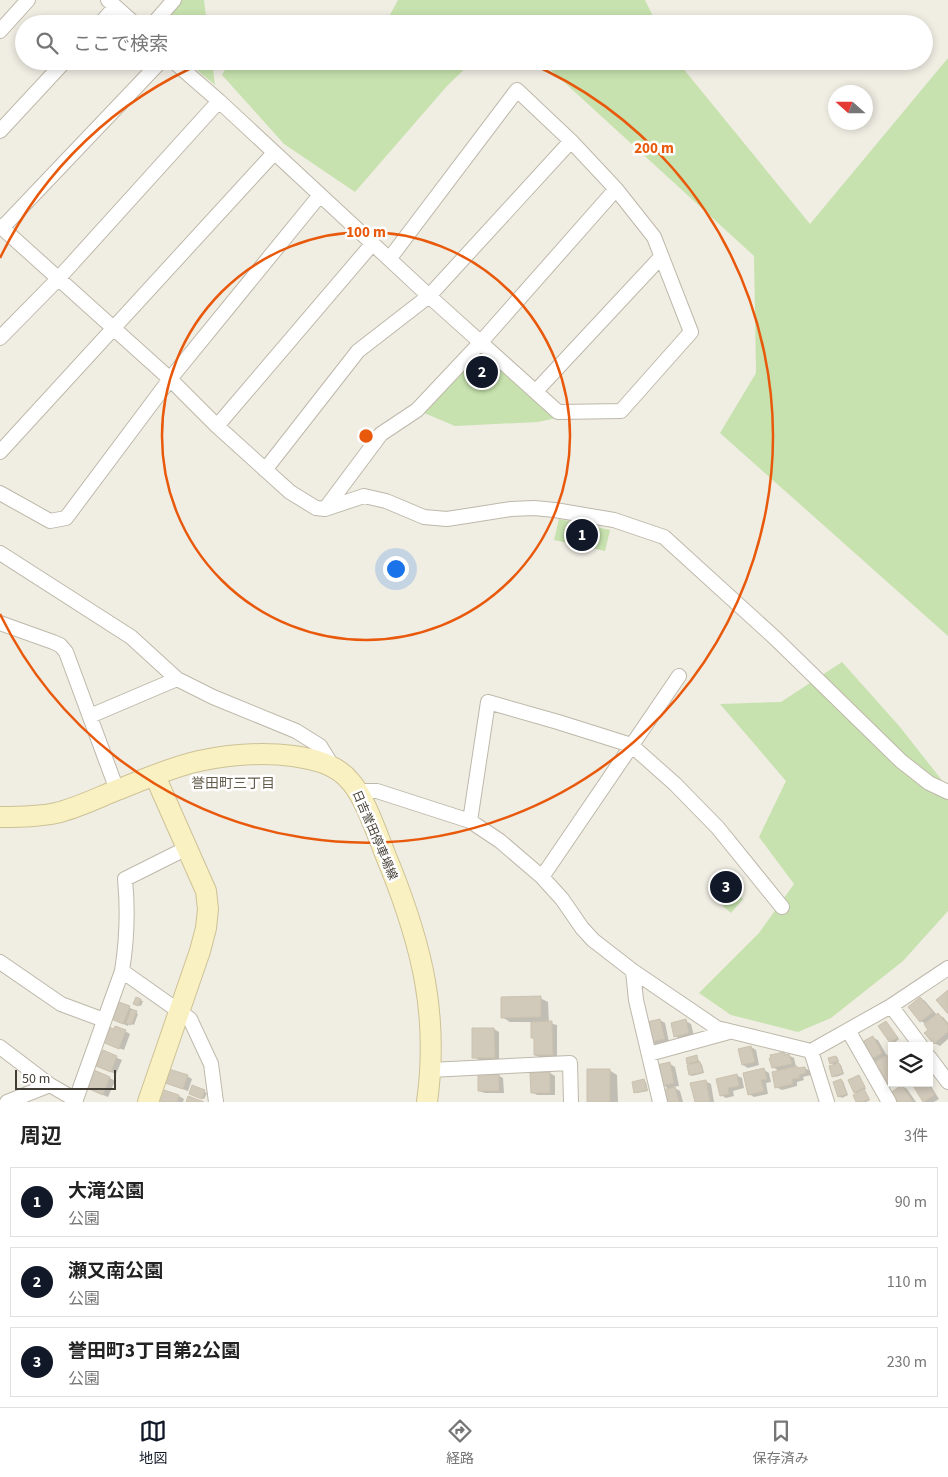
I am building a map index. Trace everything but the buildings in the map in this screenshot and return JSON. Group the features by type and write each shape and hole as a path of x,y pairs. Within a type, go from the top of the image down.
{"main road":[{"name":"日吉誉田停車場線","path":"0,817 56,813 198,761 256,755 282,755 319,760 333,767 347,777 357,790 407,910 417,941 428,996 430,1026 430,1070 427,1102"},
{"path":"148,1102 200,951 206,928 208,909 206,891 155,776"}],"street":[{"path":"0,31 28,0"},
{"path":"161,15 174,0"},
{"path":"105,15 112,3 125,15"},
{"path":"0,131 57,70"},
{"path":"152,70 1,227 170,379 265,470 290,492 316,508 325,509 364,496 386,501 424,517 447,519 511,509 534,508 614,520 664,537 775,638 901,760 929,783 948,792"},
{"path":"183,70 558,412 621,411 691,332 660,257 654,237 616,189 571,141 518,90 390,258"},
{"path":"0,338 58,279 219,101"},
{"path":"265,470 358,351 429,296 571,141"},
{"path":"0,452 274,153"},
{"path":"325,509 382,434 417,410 481,342 616,189"},
{"path":"0,493 50,521 66,518 170,379 320,195"},
{"path":"217,426 373,243"},
{"path":"536,391 660,257"},
{"path":"0,553 131,637 177,679 214,697 296,731 320,746 333,767"},
{"path":"0,623 60,645 66,652 117,790"},
{"path":"542,877 679,676"},
{"path":"90,716 177,679"},
{"path":"470,821 488,702 631,745 675,784 718,828 782,907"},
{"path":"357,790 377,791 470,821 500,841 542,877 562,898 582,928 593,940 717,1028 811,1052 891,1006 948,968"},
{"path":"0,1047 50,1085 75,1101 122,970 126,949 128,907 125,879 187,848"},
{"path":"0,962 61,1004 104,1020"},
{"path":"122,970 190,1019 211,1064 216,1102"},
{"path":"633,970 636,1000 660,1102"},
{"path":"891,1006 918,1042"},
{"path":"848,1030 889,1102"},
{"path":"649,1054 730,1031"},
{"path":"811,1052 827,1102"},
{"path":"933,1062 948,1082"},
{"path":"430,1070 570,1063 572,1102"},
{"path":"7,1102 50,1085"}],"green space":[{"path":"178,0 204,0 206,15 164,15"},
{"path":"398,0 645,0 652,15 390,15"},
{"path":"948,58 948,636 720,433 756,373 754,256 551,70 684,70 810,224"},
{"path":"197,70 213,70 215,85"},
{"path":"225,70 464,70 447,86 355,192 284,144 222,75"},
{"path":"481,350 556,418 538,422 455,426 417,410"},
{"path":"559,519 610,530 605,551 554,540"},
{"path":"842,662 900,727 948,788 948,911 903,961 831,1018 798,1032 731,1015 699,993 759,933 794,884 759,837 786,781 720,704 781,702"},
{"path":"726,878 743,899 731,913 711,896"}],"place":[{"name":"瀬又南公園","path":"482,372"},
{"name":"大滝公園","path":"582,535"},
{"name":"誉田町3丁目第2公園","path":"726,887"}],"district":[{"name":"誉田町三丁目","path":"233,783"}]}
